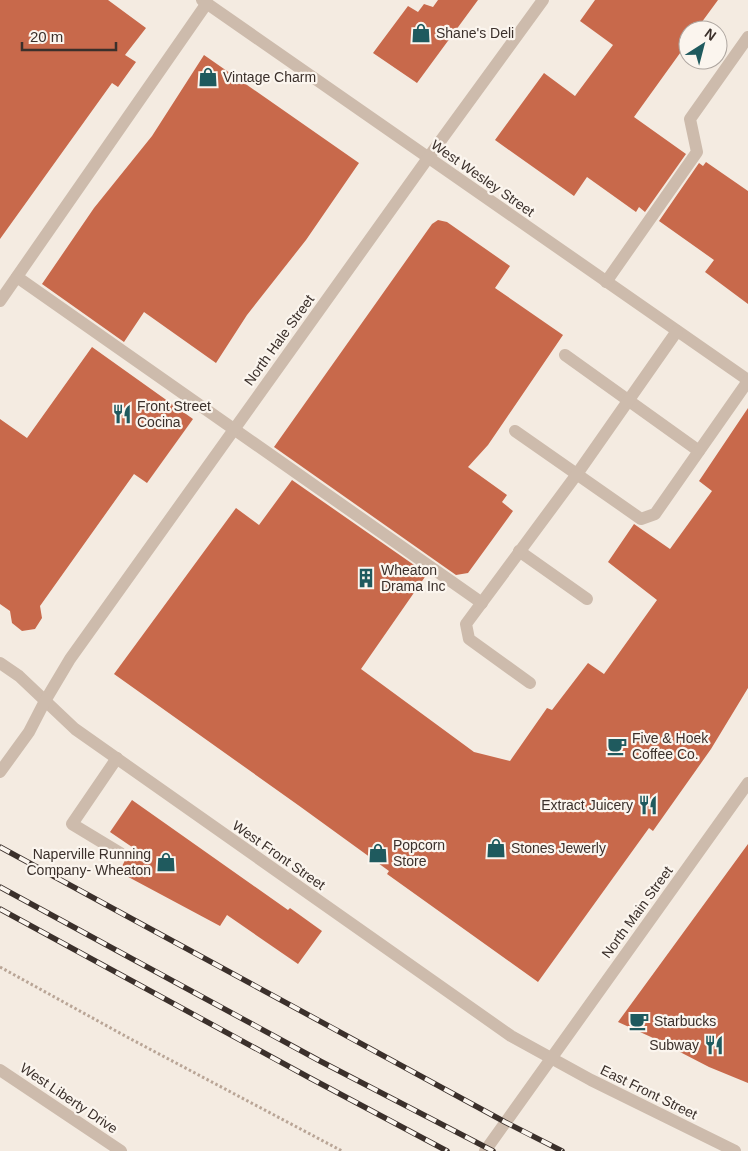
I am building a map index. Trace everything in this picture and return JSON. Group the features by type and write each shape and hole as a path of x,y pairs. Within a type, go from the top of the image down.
{"street":[{"name":"North Hale Street","path":"0,772 29,732 70,659 543,0"},
{"name":"West Wesley Street","path":"204,2 748,381"},
{"path":"0,301 204,2"},
{"path":"606,282 697,152 690,119 748,37"},
{"path":"17,277 482,603"},
{"path":"530,683 469,639 466,624 518,551 577,474 678,331"},
{"path":"565,355 700,451"},
{"path":"515,431 641,519 655,514 748,381"},
{"path":"518,551 587,599"},
{"name":"West Front Street","path":"0,663 18,676 75,729 511,1036 551,1059"},
{"path":"117,758 72,824 120,853"},
{"name":"North Main Street","path":"485,1151 748,783"},
{"name":"East Front Street","path":"551,1059 735,1151"},
{"name":"West Liberty Drive","path":"0,1070 102,1146 120,1151"}],"path":[{"path":"0,967 342,1151"}],"building":[{"path":"0,0 108,0 146,28 125,55 136,62 118,87 112,83 0,239"},
{"name":"Shane's Deli","path":"438,0 478,0 417,83 373,53 408,6 418,12 424,4 433,7"},
{"path":"595,0 718,0 703,20 678,20 678,56 634,117 686,154 645,212 639,207 636,212 587,177 574,196 495,140 544,73 575,96 613,45 580,21"},
{"path":"204,55 359,163 306,240 247,315 216,363 144,312 124,342 42,284 94,208 152,136"},
{"path":"706,162 748,191 748,304 705,272 714,260 659,221 699,163 703,166"},
{"path":"438,220 447,222 510,266 495,288 563,335 488,445 468,467 507,495 502,502 513,511 468,573 456,575 274,447 432,224"},
{"path":"92,347 193,419 147,483 134,474 40,606 42,618 35,629 22,631 12,623 10,611 0,604 0,419 27,438"},
{"path":"748,408 748,688 711,749 653,831 649,828 538,982 387,874 389,871 114,674 236,508 259,525 292,480 427,574 361,669 474,752 510,761 547,708 552,710 588,663 604,674 657,600 608,562 634,524 670,549 712,491 699,481"},
{"path":"132,800 288,910 290,908 322,931 298,964 227,915 220,926 119,872 132,847 110,832"},
{"path":"748,844 748,1083 709,1067 618,1022"}],"railway":[{"path":"0,847 505,1122 562,1151"},
{"path":"0,887 320,1061 493,1151"},
{"path":"0,909 447,1151"}],"place":[{"name":"Shane's Deli","path":"421,33"},
{"name":"Vintage Charm","path":"208,77"},
{"name":"Front Street Cocina","path":"122,414"},
{"name":"Wheaton Drama Inc","path":"366,578"},
{"name":"Five & Hoek Coffee Co.","path":"617,746"},
{"name":"Extract Juicery","path":"648,805"},
{"name":"Stones Jewerly","path":"496,848"},
{"name":"Popcorn Store","path":"378,853"},
{"name":"Naperville Running Company- Wheaton","path":"166,862"},
{"name":"Starbucks","path":"639,1021"},
{"name":"Subway","path":"714,1045"}]}
